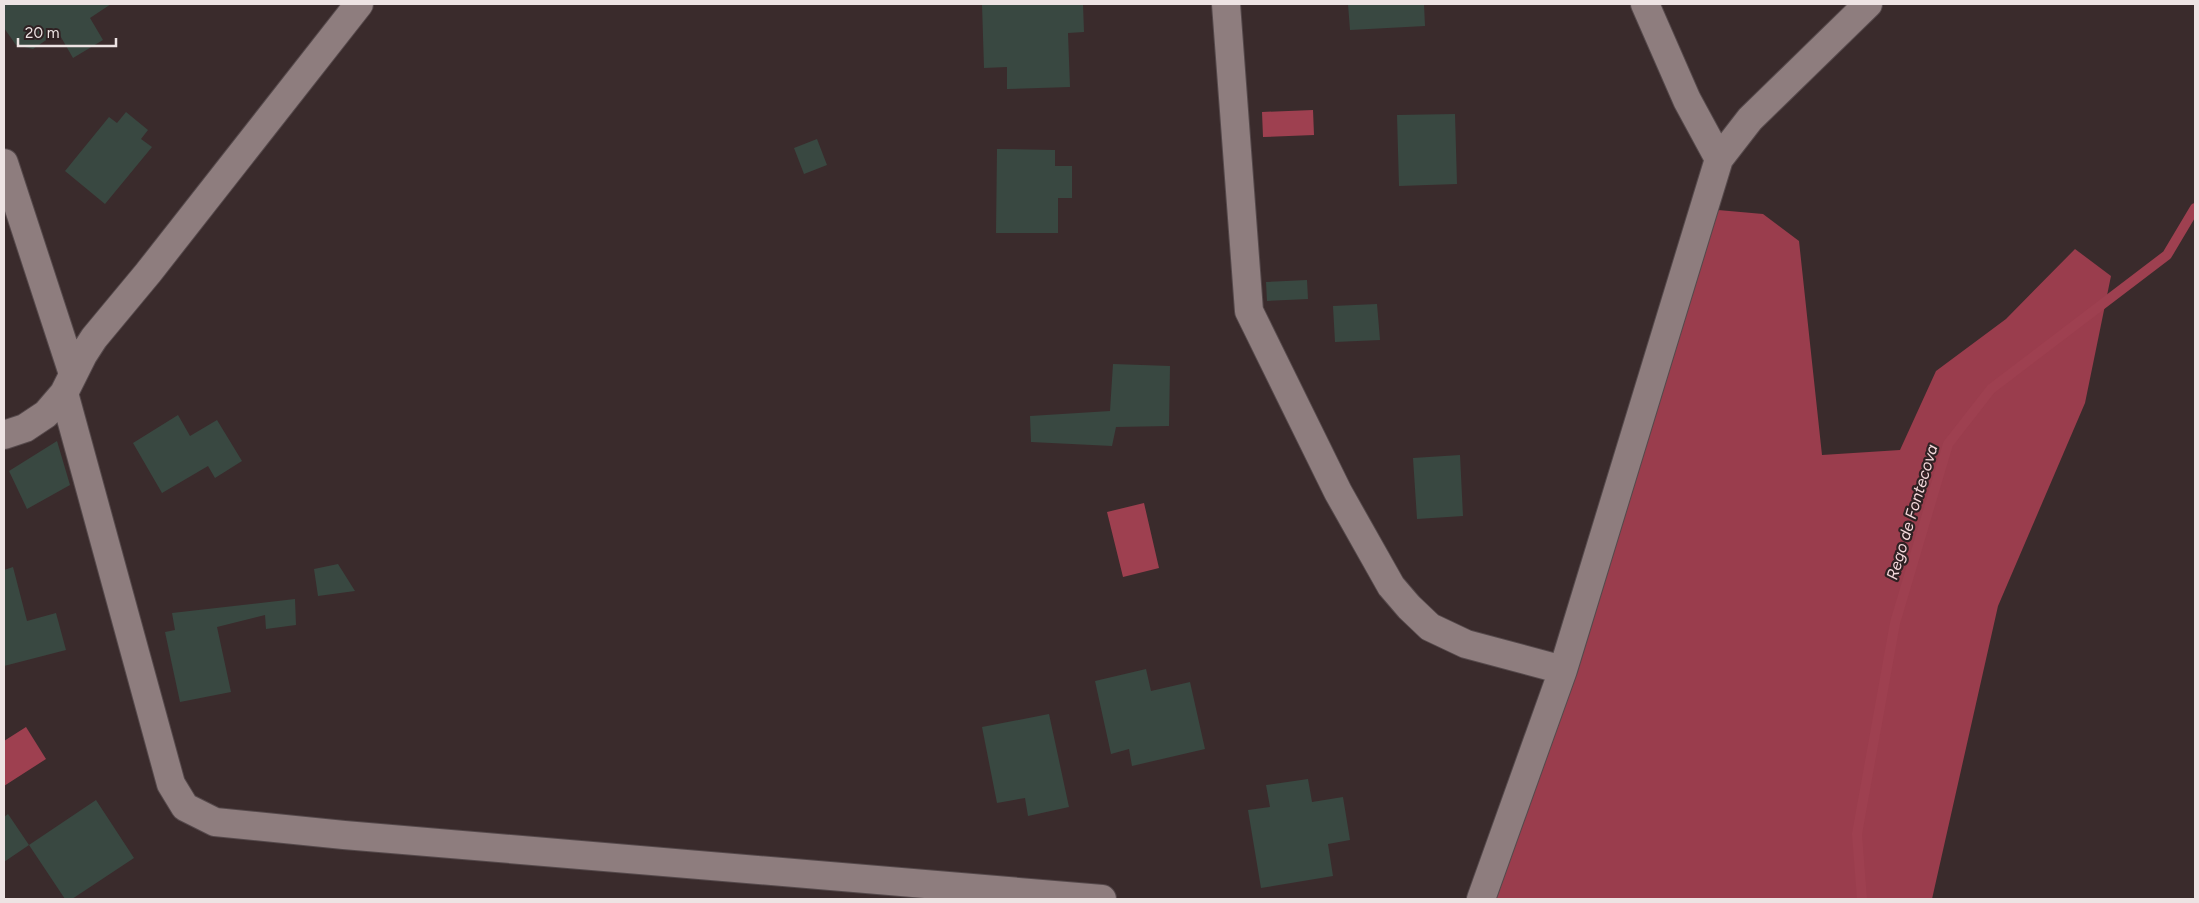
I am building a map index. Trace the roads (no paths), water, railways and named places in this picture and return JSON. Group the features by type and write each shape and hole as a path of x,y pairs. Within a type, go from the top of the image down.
{"street":[{"path":"4,435 25,428 46,414 69,384 94,338 148,273 359,4"},
{"path":"1226,4 1249,311 1338,492 1391,586 1409,607 1430,626 1466,644 1563,670"},
{"path":"1645,4 1687,100 1719,159"},
{"path":"1481,899 1563,670 1719,159 1750,119 1868,4"},
{"path":"4,163 69,384 171,784 185,807 215,822 344,835 1102,899"}],"waterway":[{"name":"Rego de Fontecova","path":"1862,899 1857,834 1895,623 1948,444 1991,389 2167,255 2195,208"}]}
